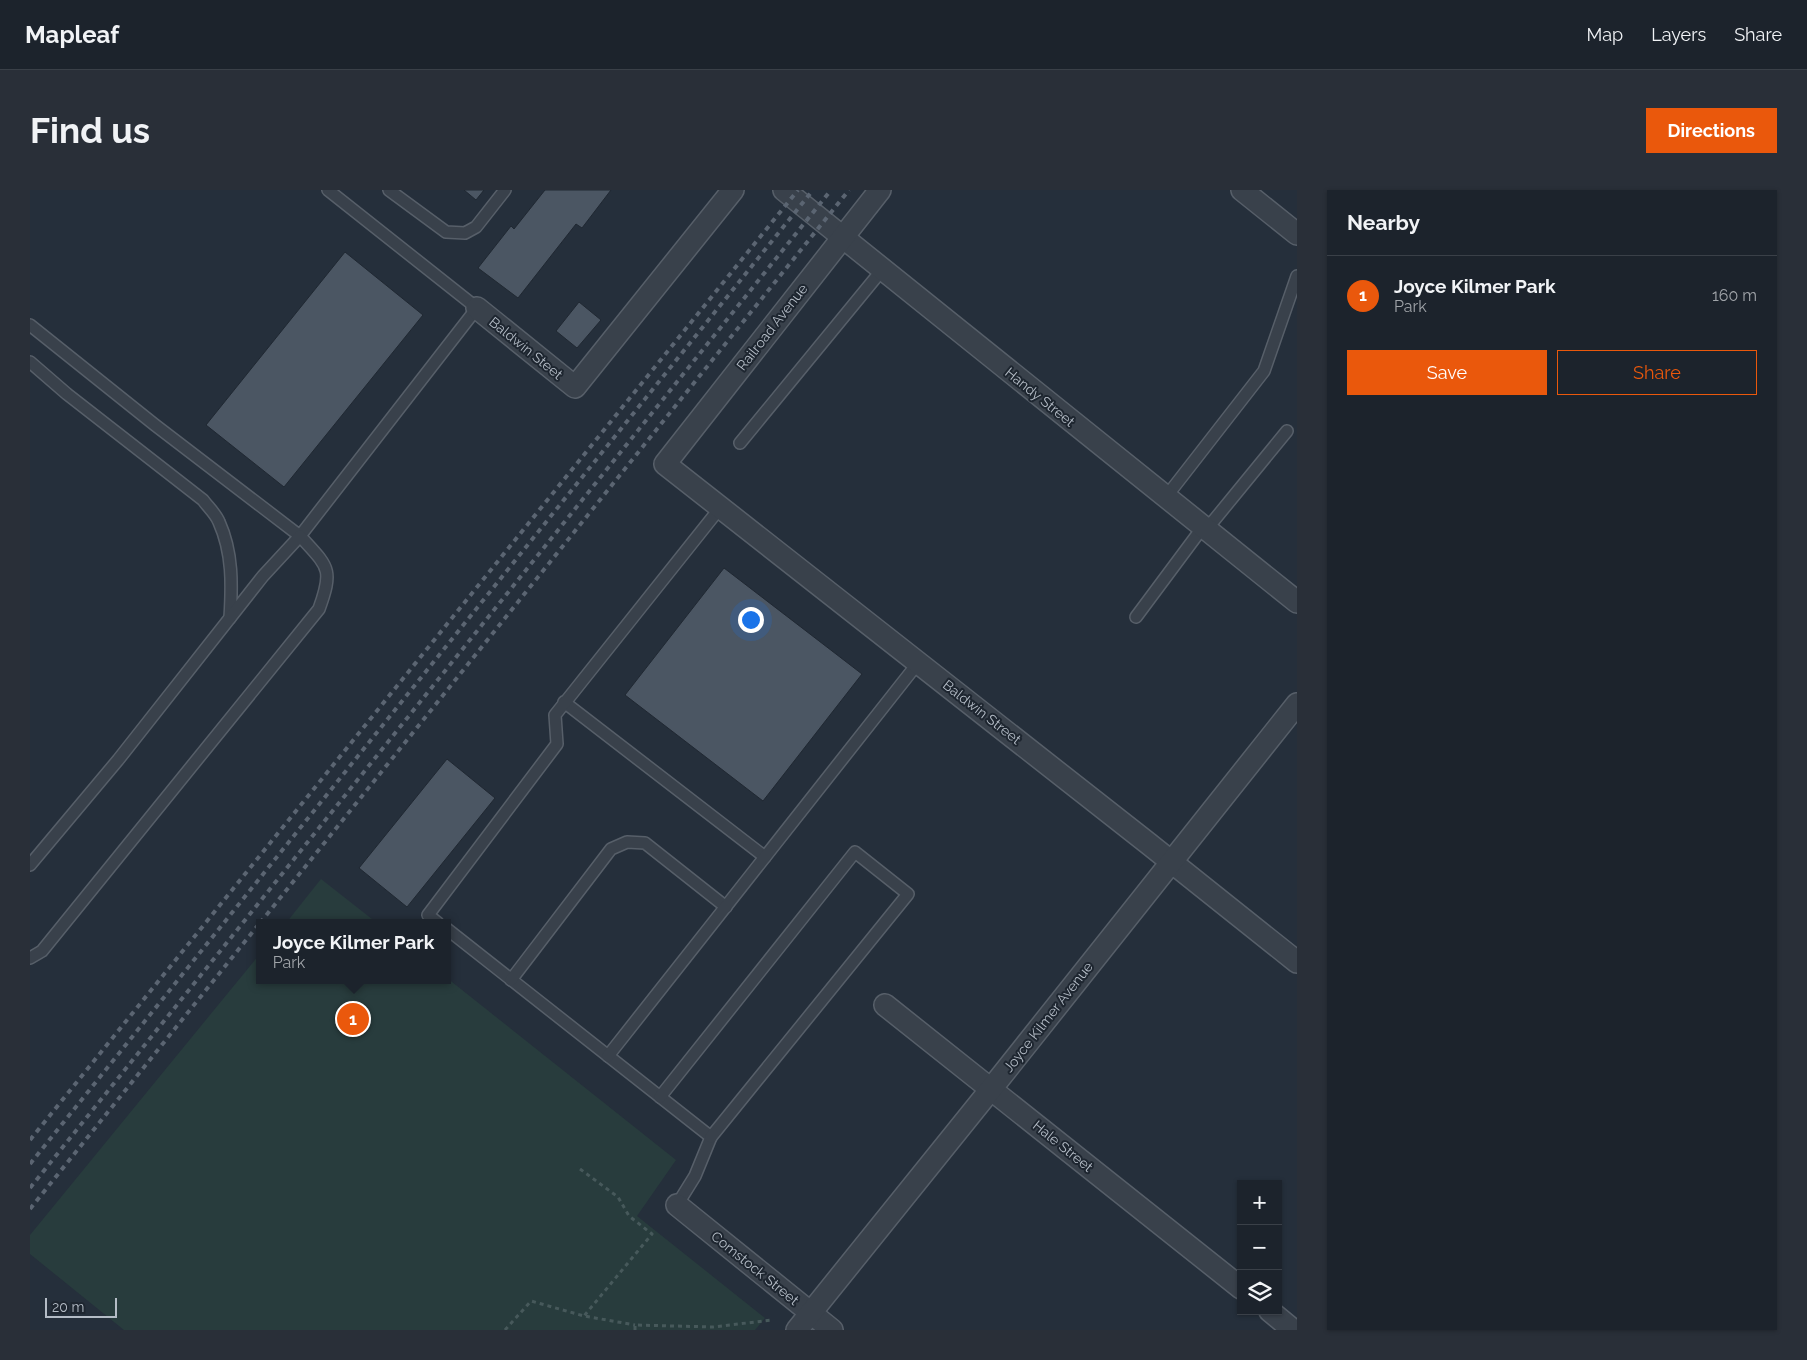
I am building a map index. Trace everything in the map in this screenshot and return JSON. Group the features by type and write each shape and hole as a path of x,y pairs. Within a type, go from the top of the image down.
{"street":[{"name":"Baldwin Steet","path":"477,308 575,388 733,190"},
{"name":"Handy Street","path":"784,190 1297,602"},
{"name":"Railroad Avenue","path":"665,464 880,190"},
{"path":"1242,190 1297,234"},
{"name":"Baldwin Street","path":"665,464 1297,962"},
{"name":"Joyce Kilmer Avenue","path":"797,1330 1297,704"},
{"name":"Hale Street","path":"885,1005 1237,1285"},
{"name":"Comstock Street","path":"677,1205 832,1330"},
{"path":"1275,1315 1293,1330"}],"lane":[{"path":"30,865 118,760 263,576 300,536 477,308 328,190"},
{"path":"389,190 446,232 465,233 476,227 505,190"},
{"path":"740,443 882,270"},
{"path":"1166,497 1264,371 1278,336 1297,276"},
{"path":"30,325 155,425 300,536 326,564 328,584 319,609 42,951 30,958"},
{"path":"30,362 67,394 203,500 219,521 231,563 230,618"},
{"path":"1136,616 1205,528 1287,431"},
{"path":"433,919 428,915 557,744 555,715 564,702 688,551 720,508"},
{"path":"608,1056 918,663"},
{"path":"564,702 765,857"},
{"path":"511,980 611,849 627,842 645,843 726,907"},
{"path":"660,1097 855,852 908,894 711,1137 695,1176 677,1205"},
{"path":"451,932 711,1137"}],"path":[{"path":"580,1169 618,1198 629,1216 652,1234 584,1316"},
{"path":"505,1330 531,1301 635,1328 713,1327 772,1320"}],"green space":[{"path":"321,879 372,919 289,919"},
{"path":"256,959 256,984 451,984 451,981 676,1160 637,1216 765,1318 755,1330 124,1330 30,1254 30,1235"}],"building":[{"path":"464,190 484,190 476,200"},
{"path":"545,190 611,190 582,228 576,224 518,298 478,268 511,226 514,229"},
{"path":"345,252 423,315 284,487 206,425"},
{"path":"579,302 601,320 577,348 556,331"},
{"path":"724,568 862,674 763,801 625,695"},
{"path":"447,759 495,798 407,907 359,868"}],"railway":[{"path":"30,1140 798,190"},
{"path":"30,1164 813,190"},
{"path":"30,1188 831,190"},
{"path":"263,919 849,190"},
{"path":"30,1209 256,928"}],"place":[{"name":"Joyce Kilmer Park","path":"353,1019"}]}
